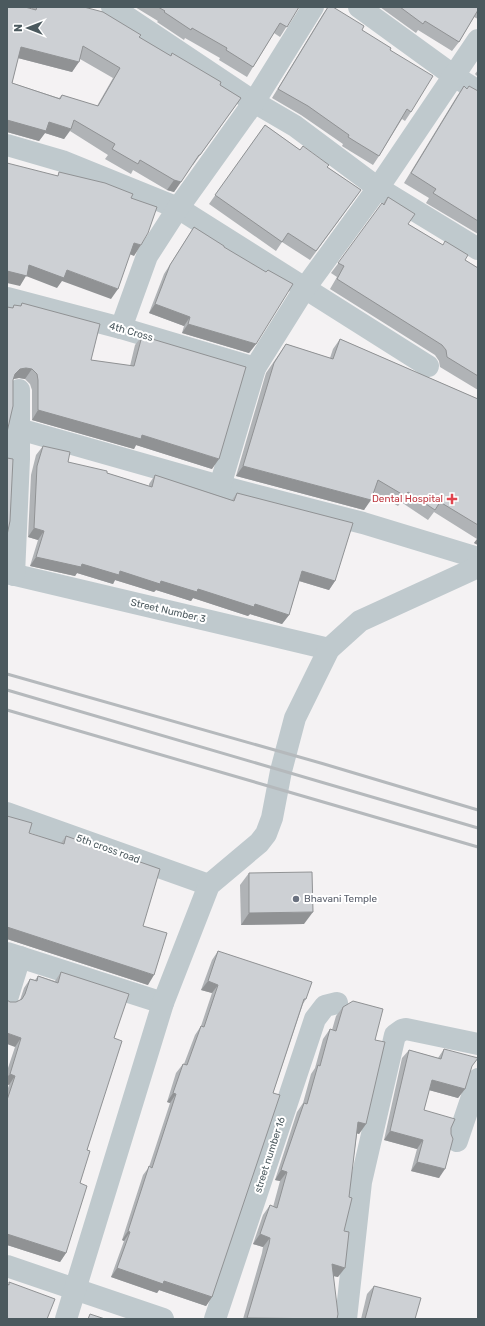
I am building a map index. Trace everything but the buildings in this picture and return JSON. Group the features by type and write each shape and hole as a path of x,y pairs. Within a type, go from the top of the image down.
{"street":[{"path":"112,7 254,102 295,126 378,188 478,249"},
{"path":"121,328 147,256 178,208 254,102 313,7"},
{"path":"359,7 478,92"},
{"path":"220,486 255,368 305,288 378,188 478,40"},
{"path":"7,145 62,161 178,208 428,366"},
{"name":"4th Cross","path":"7,298 121,328 255,368"},
{"path":"11,574 13,457 19,429 19,390"},
{"path":"19,429 220,486 363,523 478,558"},
{"path":"66,1319 163,1004 209,885 259,843 266,834 272,818 281,771 295,718 328,649 360,621 478,568"},
{"name":"Street Number 3","path":"11,574 328,649"},
{"name":"5th cross road","path":"7,813 209,885"},
{"path":"7,999 13,955 163,1004"},
{"name":"street number 16","path":"215,1319 315,1018 325,1006 337,1003"},
{"path":"346,1319 361,1182 393,1040 398,1032 406,1029 478,1044"},
{"path":"457,1141 478,1079"},
{"path":"7,1266 164,1319"}],"railway":[{"path":"7,674 324,764 478,810"},
{"path":"7,690 478,828"},
{"path":"7,710 478,847"}],"place":[{"name":"Dental Hospital","path":"452,499"},
{"name":"Bhavani Temple","path":"296,899"}]}
